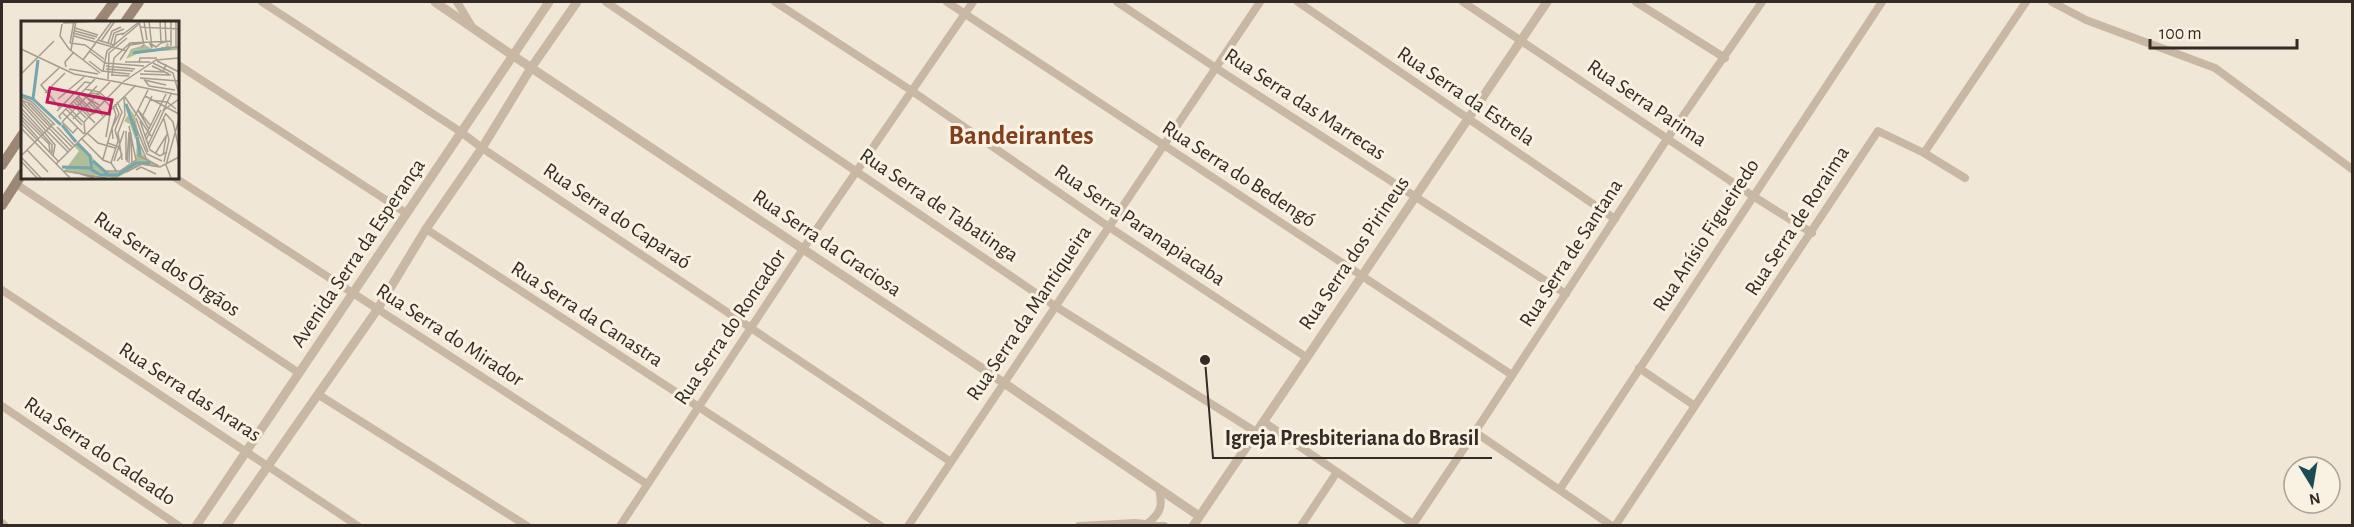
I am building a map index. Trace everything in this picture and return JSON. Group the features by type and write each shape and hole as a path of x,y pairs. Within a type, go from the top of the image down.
{"main road":[{"path":"100,21 114,2"},
{"path":"126,21 139,2"},
{"path":"2,165 21,136"},
{"path":"2,205 21,176"}],"street":[{"name":"Rua Serra do Caparaó","path":"262,2 461,132 951,462"},
{"name":"Rua Serra da Graciosa","path":"435,2 1004,382 1199,516"},
{"path":"457,2 471,25"},
{"name":"Avenida Serra da Esperança","path":"196,525 549,2"},
{"name":"Avenida Serra da Esperança","path":"226,525 319,395 376,310 426,229 482,148 531,68 577,2"},
{"name":"Rua Serra de Tabatinga","path":"606,2 1055,306 1256,432"},
{"name":"Rua Serra Paranapiacaba","path":"775,2 912,91 1109,227 1306,357"},
{"name":"Rua Serra do Bedengó","path":"947,2 1512,375"},
{"name":"Rua Serra do Roncador","path":"620,525 803,249 973,2"},
{"name":"Rua Serra das Marrecas","path":"1117,2 1566,294"},
{"name":"Rua Serra da Mantiqueira","path":"908,525 1260,2"},
{"name":"Rua Serra da Estrela","path":"1298,2 1615,219"},
{"name":"Rua Serra Parima","path":"1462,2 1812,233"},
{"name":"Rua Serra dos Pirineus","path":"1193,525 1547,2"},
{"path":"1636,2 1725,58"},
{"name":"Rua Serra de Santana","path":"1412,525 1667,139 1762,2"},
{"name":"Rua Anísio Figueiredo","path":"1560,489 1882,2"},
{"path":"1965,178 1924,153 2025,2"},
{"path":"2052,2 2086,20 2215,68 2352,169"},
{"path":"178,65 406,213"},
{"name":"Rua Serra de Roraima","path":"1614,525 1812,233 1878,131 1924,153"},
{"name":"Rua Serra do Mirador","path":"176,178 647,484"},
{"name":"Rua Serra dos Órgãos","path":"16,184 299,373"},
{"name":"Rua Serra da Canastra","path":"426,229 881,525"},
{"name":"Rua Serra das Araras","path":"2,290 358,525"},
{"path":"1639,368 1695,406"},
{"path":"319,395 526,525"},
{"name":"Rua Serra do Cadeado","path":"2,406 178,525"},
{"path":"1264,422 1412,525"},
{"path":"1475,432 1614,525"},
{"path":"1301,525 1337,472"},
{"path":"1147,524 1158,516 1161,508 1159,489"},
{"path":"1079,525 1164,525"}],"place":[{"name":"Igreja Presbiteriana do Brasil","path":"1205,360"}],"district":[{"name":"Bandeirantes","path":"1021,135"}]}
